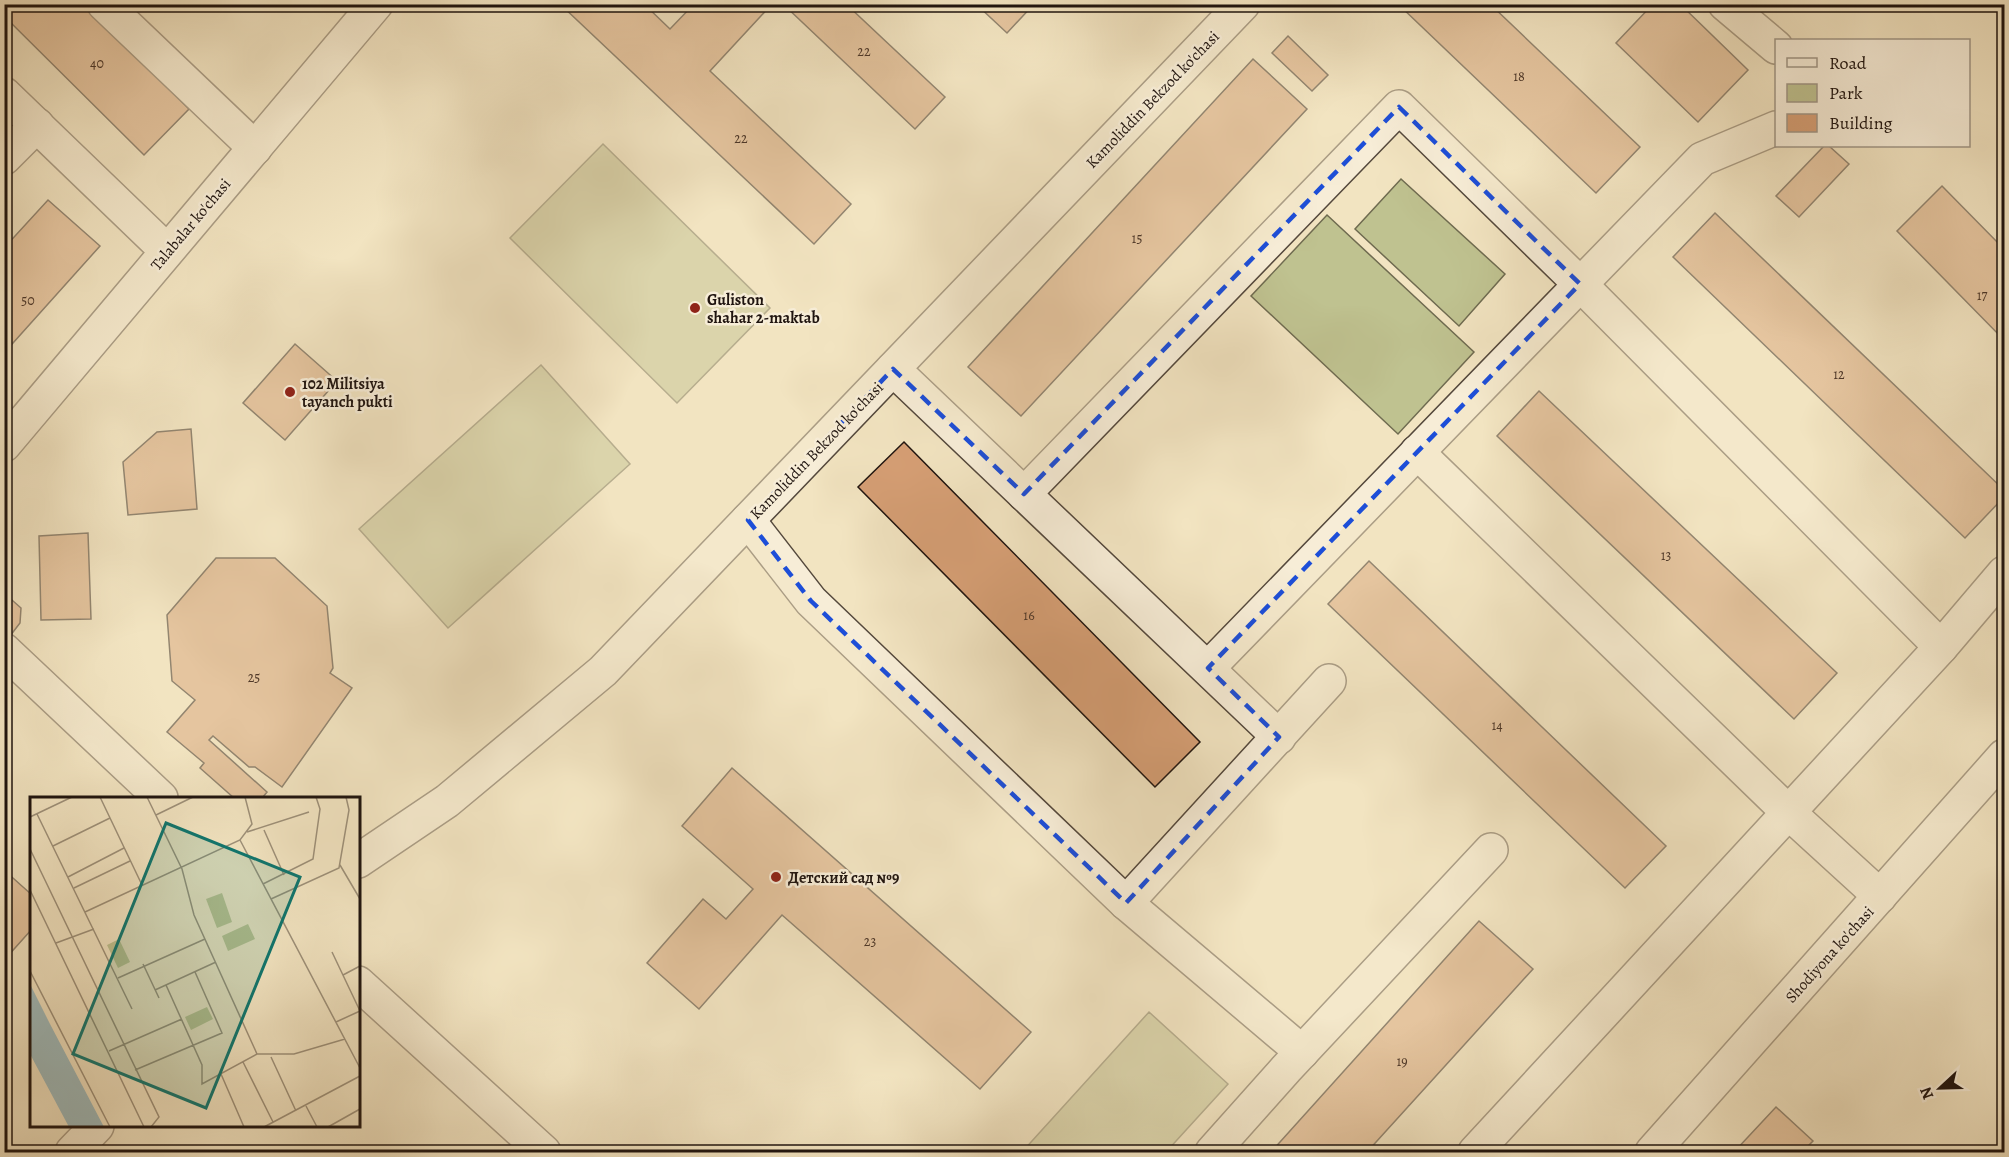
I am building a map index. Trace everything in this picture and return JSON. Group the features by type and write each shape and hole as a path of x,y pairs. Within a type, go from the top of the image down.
{"street":[{"path":"104,4 255,148"},
{"name":"Talabalar ko'chasi","path":"4,444 376,4"},
{"name":"Kamoliddin Bekzod ko'chasi","path":"360,860 447,801 603,671 1243,4"},
{"path":"1725,4 1775,46"},
{"path":"4,94 167,251"},
{"path":"1024,494 1399,107 1580,284 1941,647"},
{"path":"4,158 37,125"},
{"path":"1208,668 1702,159 1775,128"},
{"path":"893,369 1279,737"},
{"path":"1417,452 1788,812 1880,896"},
{"path":"748,520 811,602 1126,903 1302,1052"},
{"path":"1475,1152 1941,647 2004,573"},
{"path":"4,650 160,797"},
{"path":"1126,903 1329,681"},
{"name":"Shodiyona ko'chasi","path":"1652,1152 2004,756"},
{"path":"1212,1152 1491,850"},
{"path":"360,985 541,1151"},
{"path":"72,1152 95,1127"}],"highlighted area":[{"path":"1399,107 1580,284 1208,668 1279,737 1126,903 811,601 748,520 893,369 1024,494"}],"green space":[{"path":"603,144 770,308 677,403 510,238"},
{"path":"1401,179 1505,274 1459,326 1355,229"},
{"path":"1327,215 1474,352 1398,434 1251,296"},
{"path":"541,365 630,464 448,628 359,529"},
{"path":"1149,1012 1228,1084 1166,1152 1022,1152"}],"building":[{"path":"4,4 84,4 189,109 144,155 4,16"},
{"path":"560,4 644,4 670,29 694,4 772,4 710,71 851,204 814,244"},
{"path":"783,4 846,4 945,97 915,129"},
{"path":"976,4 1034,4 1007,33"},
{"path":"1398,4 1490,4 1640,147 1596,193"},
{"path":"1653,4 1680,4 1748,70 1698,122 1616,43"},
{"path":"1288,36 1328,75 1312,91 1272,53"},
{"path":"1253,59 1307,109 1021,416 968,367"},
{"path":"1823,147 1830,147 1849,164 1799,217 1776,196"},
{"path":"1942,186 2004,249 2004,340 1897,231"},
{"path":"48,200 100,246 4,353 4,248"},
{"path":"1715,213 2004,490 2004,497 1965,538 1673,257"},
{"name":"102 Militsiya tayanch pukti","path":"295,344 337,381 285,440 243,403"},
{"path":"1539,391 1837,673 1794,719 1497,436"},
{"path":"191,429 197,509 128,515 123,462 157,432"},
{"path":"904,442 1200,742 1155,787 858,487"},
{"path":"88,533 91,619 41,620 39,536"},
{"path":"216,558 275,558 327,606 333,668 330,673 352,688 282,787 255,767 249,767 213,736 209,740 267,792 263,797 233,797 200,768 204,763 167,732 195,700 172,681 167,615"},
{"path":"1369,561 1666,846 1625,888 1328,604"},
{"path":"4,593 21,608 20,623 10,636 4,630"},
{"path":"732,768 1031,1032 980,1089 782,915 699,1009 647,963 703,899 726,919 753,889 682,826"},
{"path":"4,870 30,893 30,931 6,958"},
{"path":"1479,921 1533,969 1367,1152 1271,1152"},
{"path":"1776,1107 1813,1141 1802,1152 1734,1152"}],"place":[{"name":"Guliston shahar 2-maktab","path":"695,308"},
{"name":"102 Militsiya tayanch pukti","path":"290,392"},
{"name":"Детский сад №9","path":"776,877"}]}
